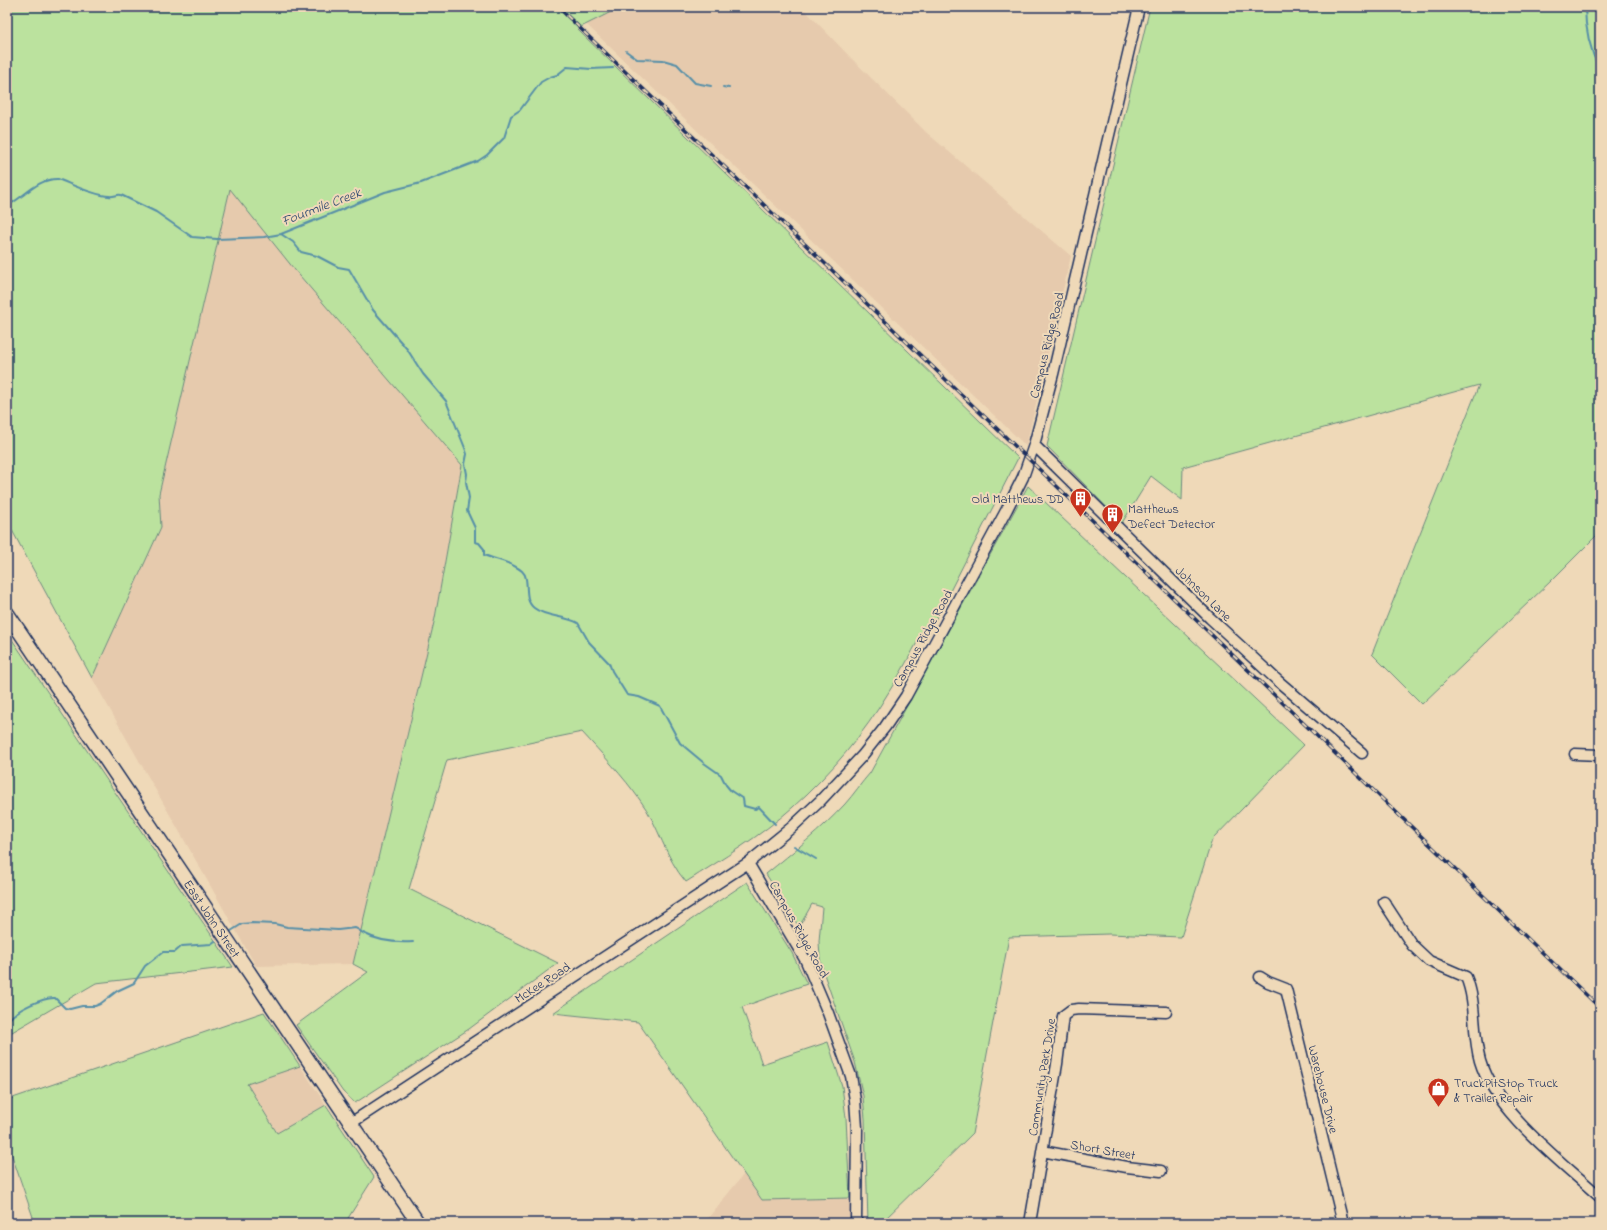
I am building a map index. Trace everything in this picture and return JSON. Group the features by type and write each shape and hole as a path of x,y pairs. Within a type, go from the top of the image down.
{"main road":[{"name":"East John Street","path":"7,613 351,1124 415,1222"}],"street":[{"name":"Campus Ridge Road","path":"856,1223 857,1128 855,1100 851,1076 831,1021 806,961 748,863 791,828 820,801 858,761 885,727 906,696 1023,477 1034,445 1068,311 1139,7"},
{"name":"Johnson Lane","path":"1034,445 1210,618 1278,681 1362,753"},
{"path":"1575,754 1600,755"},
{"name":"McKee Road","path":"351,1124 748,863"},
{"path":"1384,902 1412,945 1430,961 1466,977 1471,989 1474,1036 1480,1062 1487,1080 1501,1103 1539,1142 1600,1197"},
{"name":"Warehouse Drive","path":"1260,977 1286,989 1343,1223"},
{"name":"Community Park Drive","path":"1030,1223 1063,1016 1071,1010 1079,1009 1166,1012"},
{"name":"Short Street","path":"1042,1151 1127,1167 1161,1171"}],"shaded area":[{"path":"621,7 802,7 927,133 1071,256 1026,446 586,24"},
{"path":"230,188 294,269 462,465 435,618 353,964 256,966 92,678 161,527 159,494"},
{"path":"300,1066 326,1105 278,1133 247,1084"},
{"path":"744,1174 762,1200 850,1198 851,1223 704,1223"}],"green space":[{"path":"7,7 621,7 577,29 1018,458 925,640 920,637 894,684 858,737 821,781 781,818 741,847 686,882 667,852 647,810 619,774 582,732 447,760 409,889 558,963 469,1029 355,1103 343,1092 296,1025 368,972 353,964 435,618 462,465 294,269 230,189 159,494 161,527 92,678 7,521"},
{"path":"1150,7 1600,7 1600,532 1422,704 1372,654 1479,385 1183,467 1182,500 1151,476 1122,523 1047,446"},
{"path":"1028,486 1304,745 1212,840 1181,937 1109,934 1009,937 972,1134 881,1223 868,1223 863,1096 855,1062 820,959 819,941 822,907 812,904 799,927 766,874 826,823 845,804 870,773"},
{"path":"9,635 233,967 96,983 7,1035 7,636"},
{"path":"747,882 792,953 807,984 742,1007 762,1064 828,1042 842,1086 846,1118 850,1198 762,1200 638,1022 553,1013"},
{"path":"264,1012 300,1066 247,1084 277,1133 326,1105 374,1177 345,1223 35,1223 7,1141 7,1100"}],"waterway":[{"path":"1585,7 1589,40 1600,71"},
{"name":"Fourmile Creek","path":"626,51 637,59 663,60 677,64 695,83 711,86"},
{"name":"Fourmile Creek","path":"7,206 37,185 58,179 96,194 111,196 121,195 156,212 192,237 217,239 264,237 281,234 385,192 421,183 478,161 487,155 504,138 511,116 520,110 541,82 557,75 567,67 591,69 613,68"},
{"name":"Fourmile Creek","path":"723,87 729,88"},
{"path":"281,234 293,242 301,252 317,256 338,267 349,269 373,310 407,349 423,374 446,401 467,454 465,464 469,498 467,511 475,528 475,542 479,543 484,549 484,555 509,563 522,571 526,579 527,594 530,604 534,608 544,613 578,623 589,642 609,663 612,671 627,695 639,697 660,706 680,743 721,775 731,791 743,799 744,806 755,809 759,807 775,824"},
{"path":"794,846 816,859"},
{"path":"231,931 242,924 252,923 338,930 355,928 369,936 381,940 413,942"},
{"path":"7,1031 11,1030 9,1020 23,1008 50,998 55,998 65,1008 70,1009 82,1006 95,1006 117,991 134,983 145,966 163,952 175,952 182,946 211,944 215,941"}],"railway":[{"path":"558,7 1600,1008"}],"place":[{"name":"Old Matthews DD","path":"1080,518"},
{"name":"Matthews Defect Detector","path":"1112,534"},
{"name":"TruckPitStop Truck & Trailer Repair","path":"1438,1108"}]}
